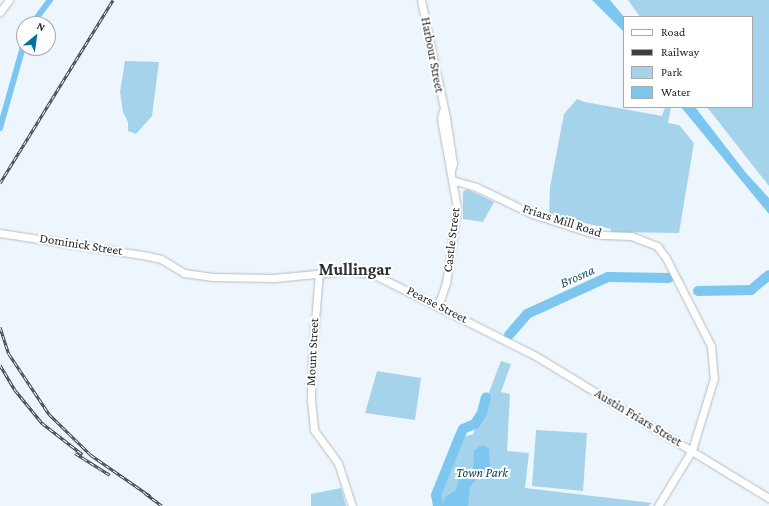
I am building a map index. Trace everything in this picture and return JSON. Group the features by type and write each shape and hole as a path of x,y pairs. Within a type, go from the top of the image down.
{"street":[{"path":"0,12 9,0"},
{"name":"Harbour Street","path":"421,0 453,163 452,176"},
{"name":"Friars Mill Road","path":"452,176 532,214 603,236 631,236 657,246 676,276 711,346 714,378 692,450"},
{"name":"Castle Street","path":"438,306 446,283 454,238 457,208 452,176"},
{"name":"Dominick Street","path":"0,233 161,259"},
{"name":"Pearse Street","path":"161,259 184,273 213,276 274,278 348,271 373,274 506,340"},
{"name":"Mount Street","path":"318,273 312,357 311,400 314,430 338,463 352,506"},
{"name":"Austin Friars Street","path":"506,340 692,450 769,498"},
{"path":"658,506 692,450"}],"green space":[{"path":"628,0 769,0 769,186 708,108 753,108 753,16 639,16"},
{"path":"125,61 159,62 152,116 136,134 128,131 128,122 123,112 120,92"},
{"path":"577,99 585,102 662,116 665,108 671,108 668,123 679,125 694,143 679,233 611,232 611,229 549,215 550,187 564,114"},
{"path":"467,189 494,202 483,222 463,219 463,192"},
{"name":"Town Park","path":"501,361 511,364 501,392 510,394 507,451 529,453 525,488 652,503 648,506 440,506 439,493 460,438 473,434"},
{"path":"377,371 421,378 415,420 365,413"},
{"path":"536,430 587,433 583,491 532,486"},
{"path":"341,488 346,506 311,506 311,494"}],"water":[{"path":"592,0 610,0 623,16 623,31"},
{"path":"682,108 696,108 746,173 769,198 769,214"},
{"path":"482,445 489,448 490,466 482,471 470,487 468,506 442,506 445,497 456,490 459,480 473,473 474,450"}],"waterway":[{"path":"38,16 50,0"},
{"path":"0,128 20,56"},
{"name":"Brosna","path":"698,291 751,290 769,275"},
{"name":"Brosna","path":"509,335 527,314 608,277 669,278"},
{"name":"Brosna","path":"438,506 436,495 459,438 463,429 475,424 482,413 486,397"}],"railway":[{"path":"0,183 113,0"},
{"path":"0,327 9,354 49,414 91,455 150,496"},
{"path":"0,365 15,390 42,423 82,454"},
{"path":"75,453 110,475"},
{"path":"145,493 162,506"}],"district":[{"name":"Mullingar","path":"355,270"}]}
